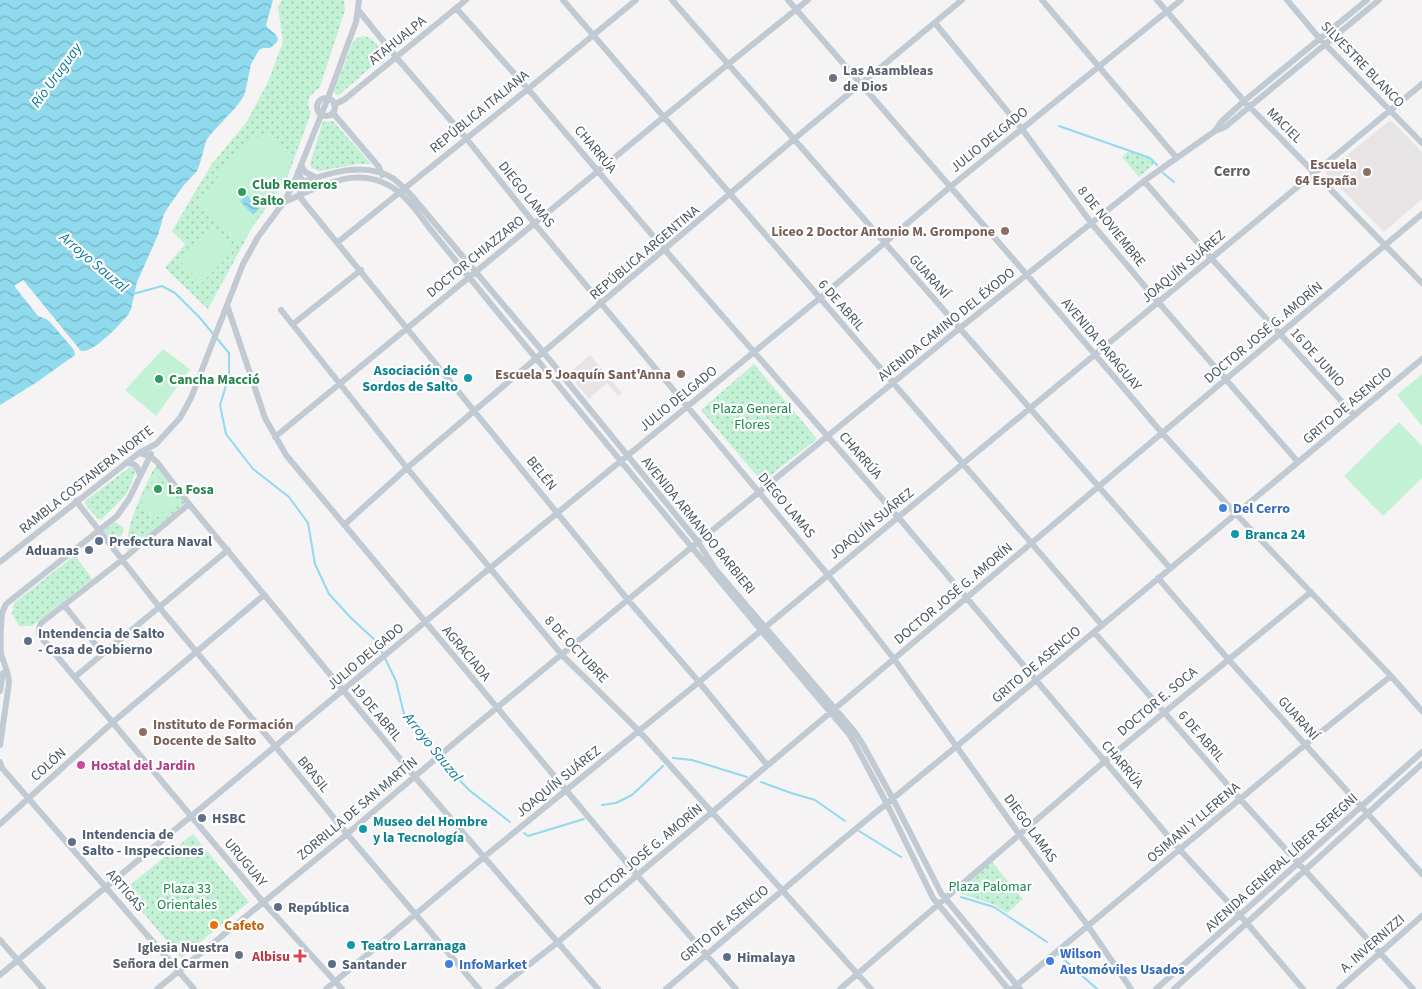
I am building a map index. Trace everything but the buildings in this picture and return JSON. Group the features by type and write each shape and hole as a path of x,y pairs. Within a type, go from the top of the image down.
{"street":[{"path":"328,98 362,27 359,0"},
{"name":"ATAHUALPA","path":"334,104 345,99 466,0"},
{"name":"6 DE ABRIL","path":"563,0 1102,625"},
{"name":"REPÚBLICA ITALIANA","path":"338,242 636,0"},
{"name":"GUARANÍ","path":"672,0 1170,568"},
{"name":"AVENIDA PARAGUAY","path":"788,0 1027,275 1162,434 1422,711"},
{"name":"DOCTOR CHIAZZARO","path":"275,437 808,0"},
{"name":"REPÚBLICA ARGENTINA","path":"344,525 407,468 962,0"},
{"path":"1042,0 1176,157"},
{"name":"MACIEL","path":"1157,0 1244,101 1422,283"},
{"name":"JULIO DELGADO","path":"0,974 490,568 820,298 950,187 1181,0"},
{"name":"SILVESTRE BLANCO","path":"1287,0 1320,39 1422,143"},
{"name":"AVENIDA CAMINO DEL ÉXODO","path":"1215,131 1220,122 1244,101 1367,0"},
{"name":"AVENIDA CAMINO DEL ÉXODO","path":"696,545 960,328 1144,181 1215,131 1225,127 1378,0"},
{"name":"CHARRÚA","path":"456,8 898,517 1180,850 1303,989"},
{"name":"DIEGO LAMAS","path":"359,11 362,27 396,57 466,138 601,304 828,575 894,659 1088,926 1131,989"},
{"name":"8 DE NOVIEMBRE","path":"935,23 1022,129 1092,224 1225,380 1298,462"},
{"name":"JOAQUÍN SUÁREZ","path":"326,989 484,856 699,682 1422,84"},
{"path":"322,98 332,100 334,104 332,113 326,116 320,115 317,110 316,104 322,98"},
{"path":"332,113 379,167 382,173 380,181"},
{"name":"RAMBLA COSTANERA NORTE","path":"0,562 138,453 156,444 180,418 191,398 243,264 258,237 284,202 293,186 320,115"},
{"path":"301,165 305,172 317,178"},
{"name":"AVENIDA ARMANDO BARBIERI","path":"293,186 346,170 365,170 382,173 394,179 407,200 469,277 621,461 696,545"},
{"path":"298,172 303,182 299,196"},
{"name":"AVENIDA ARMANDO BARBIERI","path":"284,202 311,189 347,178 380,181 411,195 544,353 763,629 832,711 862,743 944,898 1016,988"},
{"name":"16 DE JUNIO","path":"1144,181 1354,415"},
{"name":"BELÉN","path":"299,196 628,600 699,682 767,766"},
{"name":"DOCTOR JOSÉ G. AMORÍN","path":"498,989 558,942 1422,214"},
{"path":"293,324 361,270"},
{"name":"AGRACIADA","path":"227,305 265,418 286,455 496,708 736,989"},
{"name":"8 DE OCTUBRE","path":"281,310 407,468 562,654 639,730 871,989"},
{"name":"GRITO DE ASENCIO","path":"666,989 842,840 1422,359"},
{"path":"0,745 9,683 8,673 0,649 3,607 117,516 156,444"},
{"path":"138,453 150,456"},
{"name":"19 DE ABRIL","path":"150,456 157,462 189,504 415,777 598,989"},
{"path":"126,463 136,465 140,476"},
{"name":"BRASIL","path":"76,501 159,607 346,834 479,989"},
{"path":"103,654 64,605 189,504"},
{"name":"ZORRILLA DE SAN MARTÍN","path":"156,989 696,545"},
{"path":"75,677 228,550"},
{"name":"GUARANÍ","path":"1158,578 1228,659 1422,874"},
{"name":"DOCTOR E. SOCA","path":"840,989 1105,761 1311,592"},
{"path":"113,722 264,595"},
{"name":"URUGUAY","path":"64,605 41,623 39,627 40,636 191,817 342,989"},
{"name":"6 DE ABRIL","path":"1094,632 1240,799 1413,989"},
{"path":"0,691 2,673"},
{"name":"OSIMANI Y LLERENA","path":"1016,988 1306,744 1391,676"},
{"name":"AVENIDA PARAGUAY","path":"1408,694 1422,706"},
{"name":"AVENIDA ARMANDO BARBIERI","path":"832,711 856,746 937,905 1008,989"},
{"name":"COLÓN","path":"0,824 113,722"},
{"name":"AVENIDA GENERAL LÍBER SEREGNI","path":"1156,989 1164,986 1422,752"},
{"name":"ARTIGAS","path":"0,762 2,768 28,799 107,887 194,989"},
{"name":"AVENIDA GENERAL LÍBER SEREGNI","path":"1174,989 1422,764"},
{"name":"A. INVERNIZZI","path":"1339,989 1422,916"},
{"path":"0,940 43,989"}],"shaded area":[{"path":"1389,121 1393,122 1422,152 1422,199 1384,232 1325,173"},
{"path":"590,355 622,393 618,396 607,383 589,399 568,374"}],"green space":[{"path":"282,0 344,0 345,10 320,87 310,96 308,104 311,113 286,181 253,226 208,309 165,268 185,244 172,231 211,165 246,123 268,82 283,42 278,7"},
{"path":"364,36 376,44 381,50 383,57 339,95 336,95 334,91 353,42 357,38"},
{"path":"323,121 333,121 371,164 358,164 319,171 310,166"},
{"name":"Club Remeros Salto","path":"266,132 291,160 285,179 239,243 199,205 237,149"},
{"path":"1130,150 1150,159 1154,164 1139,177 1122,157"},
{"path":"212,225 236,248 202,283 178,259"},
{"name":"Cancha Macció","path":"163,349 190,369 156,416 125,390"},
{"name":"Plaza General Flores","path":"754,364 817,439 762,482 701,410"},
{"path":"1422,374 1422,426 1397,395"},
{"path":"1399,422 1422,446 1422,478 1383,516 1344,476"},
{"path":"157,466 185,503 128,551 129,531 132,520 153,470"},
{"path":"130,467 136,471 125,496 101,520 97,518 85,504 85,501"},
{"name":"La Fosa","path":"156,475 176,502 155,519 142,503"},
{"path":"115,522 124,528 119,549 103,531"},
{"path":"75,555 92,579 32,626 19,626 12,614 14,603"},
{"name":"Plaza 33 Orientales","path":"193,834 249,902 181,958 124,890"},
{"name":"Plaza Palomar","path":"992,862 1023,899 1007,913 995,905 956,892"}],"water":[{"name":"Río Uruguay","path":"0,0 273,0 266,25 278,39 270,48 259,50 251,64 242,99 210,135 206,141 197,171 184,185 164,214 158,235 137,282 131,309 128,315 106,338 93,348 81,351 23,280 15,285 38,316 50,322 74,350 75,355 0,405"},
{"path":"247,195 259,209 253,215 240,201"}],"waterway":[{"path":"1059,126 1150,158 1157,165"},
{"path":"1163,173 1174,182"},
{"name":"Arroyo Sauzal","path":"133,294 162,286 175,293 200,318 229,353 229,376 220,405 226,434 253,469 289,497 308,523 315,564 329,594 377,642 396,681 404,714 436,755"},
{"name":"Arroyo Sauzal","path":"439,758 469,790 510,822"},
{"path":"673,758 692,760 747,777"},
{"path":"602,805 616,803 632,795 663,766"},
{"path":"761,782 815,800 845,821"},
{"path":"524,833 528,836 584,819"},
{"path":"859,831 901,857"},
{"path":"961,897 994,907 1047,942"},
{"path":"1058,954 1097,989"}],"place":[{"name":"Las Asambleas de Dios","path":"833,78"},
{"name":"Escuela 64 España","path":"1367,172"},
{"name":"Club Remeros Salto","path":"242,192"},
{"name":"Liceo 2 Doctor Antonio M. Grompone","path":"1005,231"},
{"name":"Escuela 5 Joaquín Sant'Anna","path":"681,374"},
{"name":"Asociación de Sordos de Salto","path":"468,378"},
{"name":"Cancha Macció","path":"159,379"},
{"name":"La Fosa","path":"158,489"},
{"name":"Del Cerro","path":"1223,508"},
{"name":"Branca 24","path":"1235,534"},
{"name":"Prefectura Naval","path":"99,541"},
{"name":"Aduanas","path":"89,550"},
{"name":"Intendencia de Salto - Casa de Gobierno","path":"28,641"},
{"name":"Instituto de Formación Docente de Salto","path":"143,732"},
{"name":"Hostal del Jardin","path":"81,765"},
{"name":"HSBC","path":"202,818"},
{"name":"Museo del Hombre y la Tecnología","path":"363,829"},
{"name":"Intendencia de Salto - Inspecciones","path":"72,842"},
{"name":"República","path":"278,907"},
{"name":"Cafeto","path":"214,925"},
{"name":"Teatro Larranaga","path":"351,945"},
{"name":"Iglesia Nuestra Señora del Carmen","path":"239,955"},
{"name":"Albisu","path":"300,956"},
{"name":"Himalaya","path":"727,957"},
{"name":"Wilson Automóviles Usados","path":"1050,961"},
{"name":"Santander","path":"332,964"},
{"name":"InfoMarket","path":"449,964"}],"district":[{"name":"Cerro","path":"1232,171"}]}
